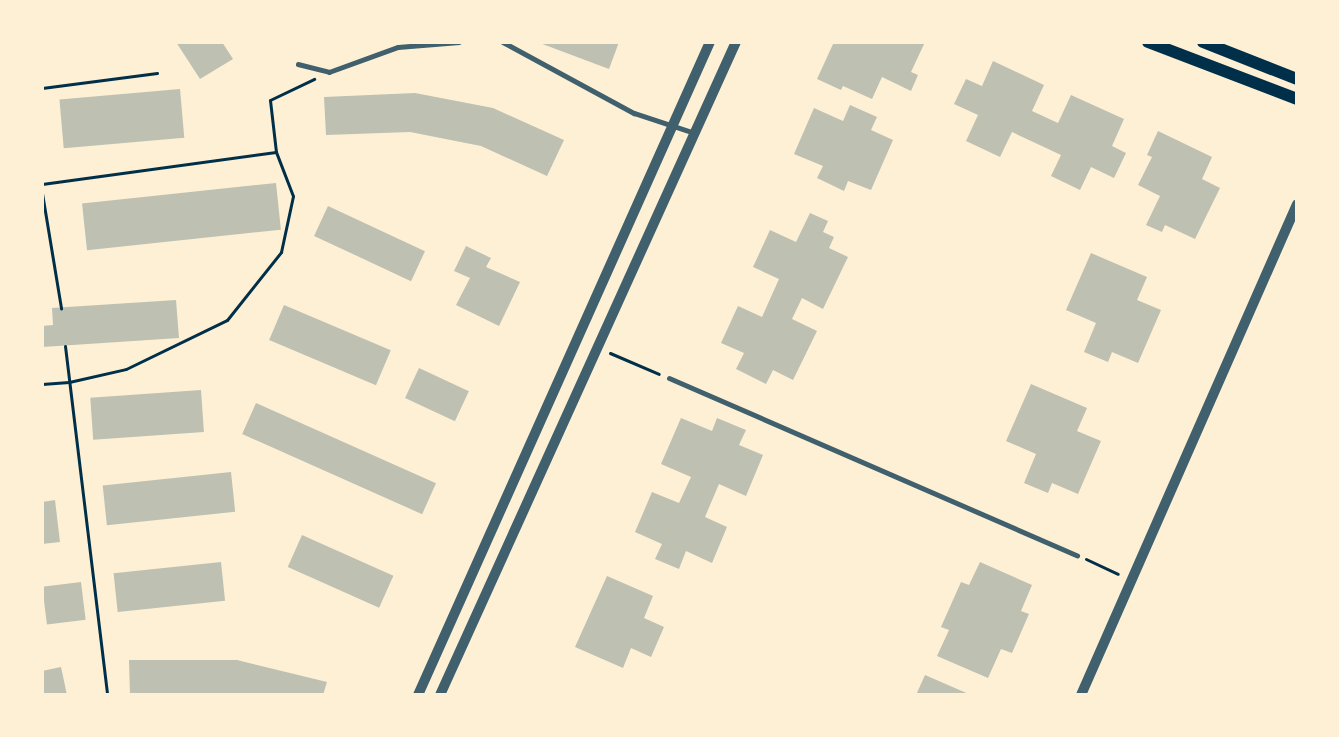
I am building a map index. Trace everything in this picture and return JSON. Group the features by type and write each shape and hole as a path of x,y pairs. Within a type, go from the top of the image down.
{"main road":[{"path":"1148,42 1297,99"},
{"path":"1203,42 1297,79"}],"street":[{"path":"418,695 710,42"},
{"path":"440,695 736,42"},
{"path":"1081,695 1297,204"},
{"path":"669,378 1077,555"}],"lane":[{"path":"298,64 329,72 398,47 459,42"},
{"path":"503,42 634,113 695,133"}],"path":[{"path":"42,384 126,369 227,320 281,252 293,196 276,152 270,100 329,72"},
{"path":"42,88 157,73"},
{"path":"42,184 276,152"},
{"path":"42,194 61,308"},
{"path":"65,346 107,695"},
{"path":"597,348 669,378"},
{"path":"1077,555 1132,580"}],"building":[{"path":"176,42 222,42 233,59 200,79"},
{"path":"537,42 619,42 609,69"},
{"path":"834,42 925,42 911,72 918,75 911,91 882,77 872,99 843,86 841,90 817,79"},
{"path":"993,61 1044,85 1032,111 1058,123 1071,95 1124,119 1112,146 1126,153 1114,178 1091,167 1080,190 1051,176 1061,155 1012,132 1000,157 966,141 978,115 954,104 966,79 982,86"},
{"path":"180,89 184,138 64,148 59,100"},
{"path":"415,93 493,108 564,140 547,176 481,146 410,132 326,135 324,97"},
{"path":"850,105 877,117 871,130 893,140 871,190 848,181 844,191 817,178 823,166 794,154 814,108 843,121"},
{"path":"1158,131 1212,157 1202,179 1220,188 1195,239 1165,225 1162,232 1146,225 1160,196 1138,185 1152,157 1147,155"},
{"path":"276,183 281,230 87,250 82,203"},
{"path":"328,206 425,251 411,281 314,236"},
{"path":"810,213 828,221 823,232 834,237 829,248 848,257 823,309 802,298 792,319 817,331 793,380 773,370 766,384 736,369 744,353 721,343 738,306 762,317 779,279 753,267 770,230 796,242"},
{"path":"466,246 491,258 486,267 520,282 499,326 456,305 470,278 454,271"},
{"path":"1091,253 1147,277 1137,300 1161,310 1138,363 1112,352 1108,362 1084,352 1096,323 1066,310"},
{"path":"176,300 179,338 42,347 42,326 53,325 52,308"},
{"path":"284,305 391,350 376,385 269,340"},
{"path":"419,368 469,391 455,421 405,398"},
{"path":"1031,384 1087,408 1077,431 1101,441 1078,494 1052,483 1048,493 1024,483 1036,454 1006,441"},
{"path":"201,390 204,432 93,440 90,398"},
{"path":"256,403 436,483 422,514 242,434"},
{"path":"681,418 712,431 717,418 746,430 739,445 763,455 746,496 719,484 705,517 727,527 712,563 686,551 679,569 655,559 662,544 635,532 652,492 679,503 691,477 661,464"},
{"path":"231,472 235,512 107,525 103,485"},
{"path":"55,500 60,542 42,544 42,502"},
{"path":"302,535 393,576 379,608 288,567"},
{"path":"221,562 225,601 118,612 114,573"},
{"path":"980,562 1032,585 1021,611 1029,614 1012,653 1001,649 988,678 937,656 949,630 941,627 961,582 969,585"},
{"path":"607,576 653,596 644,618 664,627 651,657 631,648 623,668 575,647"},
{"path":"81,582 86,620 47,624 42,587"},
{"path":"129,660 237,660 327,682 323,695 130,695"},
{"path":"61,667 67,695 42,695 42,671"},
{"path":"925,675 971,695 916,695"}]}
